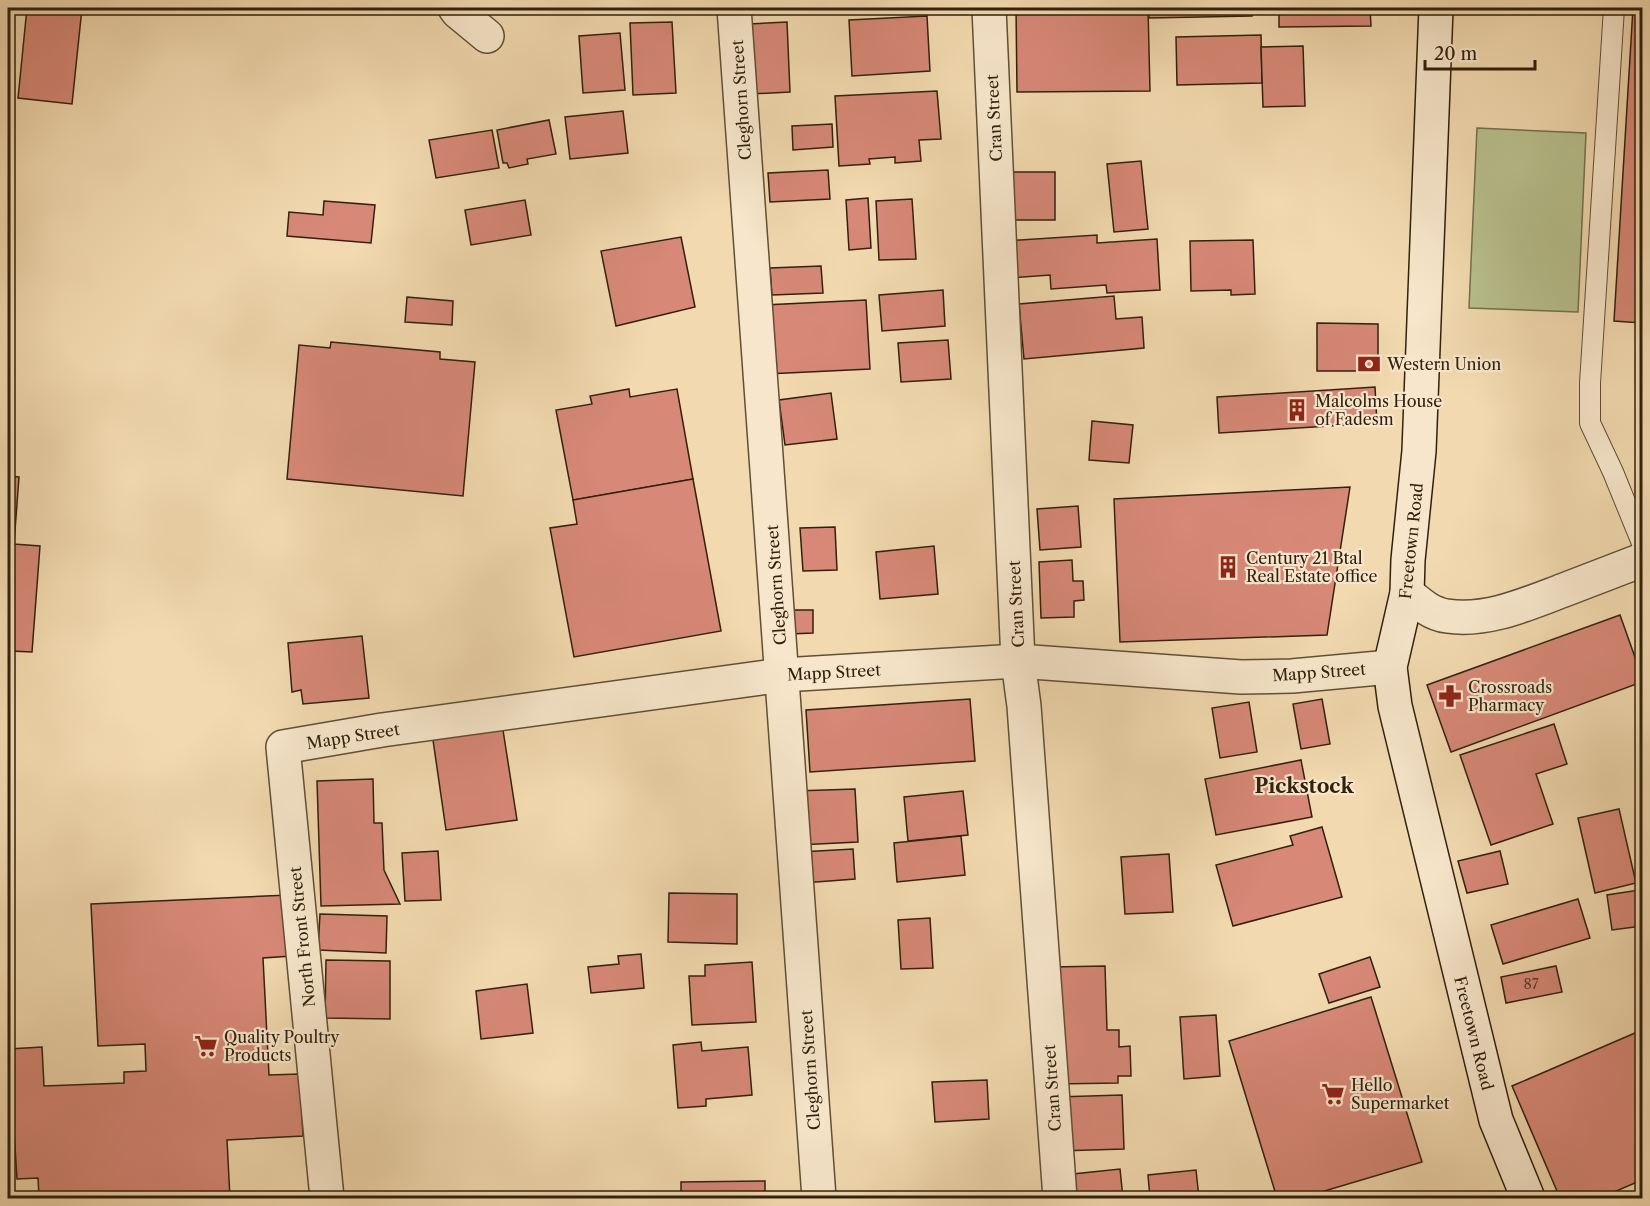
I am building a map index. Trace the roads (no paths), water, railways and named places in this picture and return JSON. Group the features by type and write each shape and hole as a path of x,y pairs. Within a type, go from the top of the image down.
{"street":[{"path":"455,8 488,36"},
{"name":"Cleghorn Street","path":"735,8 819,1198"},
{"name":"Cran Street","path":"989,8 1018,661 1024,706 1060,1198"},
{"name":"Freetown Road","path":"1436,8 1419,451 1407,593 1390,666 1395,706 1496,1120 1528,1198"},
{"path":"1407,593 1426,609 1445,616 1483,615 1511,610 1642,560"},
{"name":"Mapp Street","path":"283,747 382,730 782,675 1018,661 1241,677 1292,676 1390,666"},
{"name":"North Front Street","path":"283,747 327,1198"}],"lane":[{"path":"1614,8 1590,382 1590,423 1642,543"}],"place":[{"name":"Western Union","path":"1369,364"},
{"name":"Malcolms House of Fadesm","path":"1297,410"},
{"name":"Century 21 Btal Real Estate office","path":"1228,567"},
{"name":"Crossroads Pharmacy","path":"1450,696"},
{"name":"Quality Poultry Products","path":"206,1046"},
{"name":"Hello Supermarket","path":"1333,1094"}],"district":[{"name":"Pickstock","path":"1304,786"}]}
